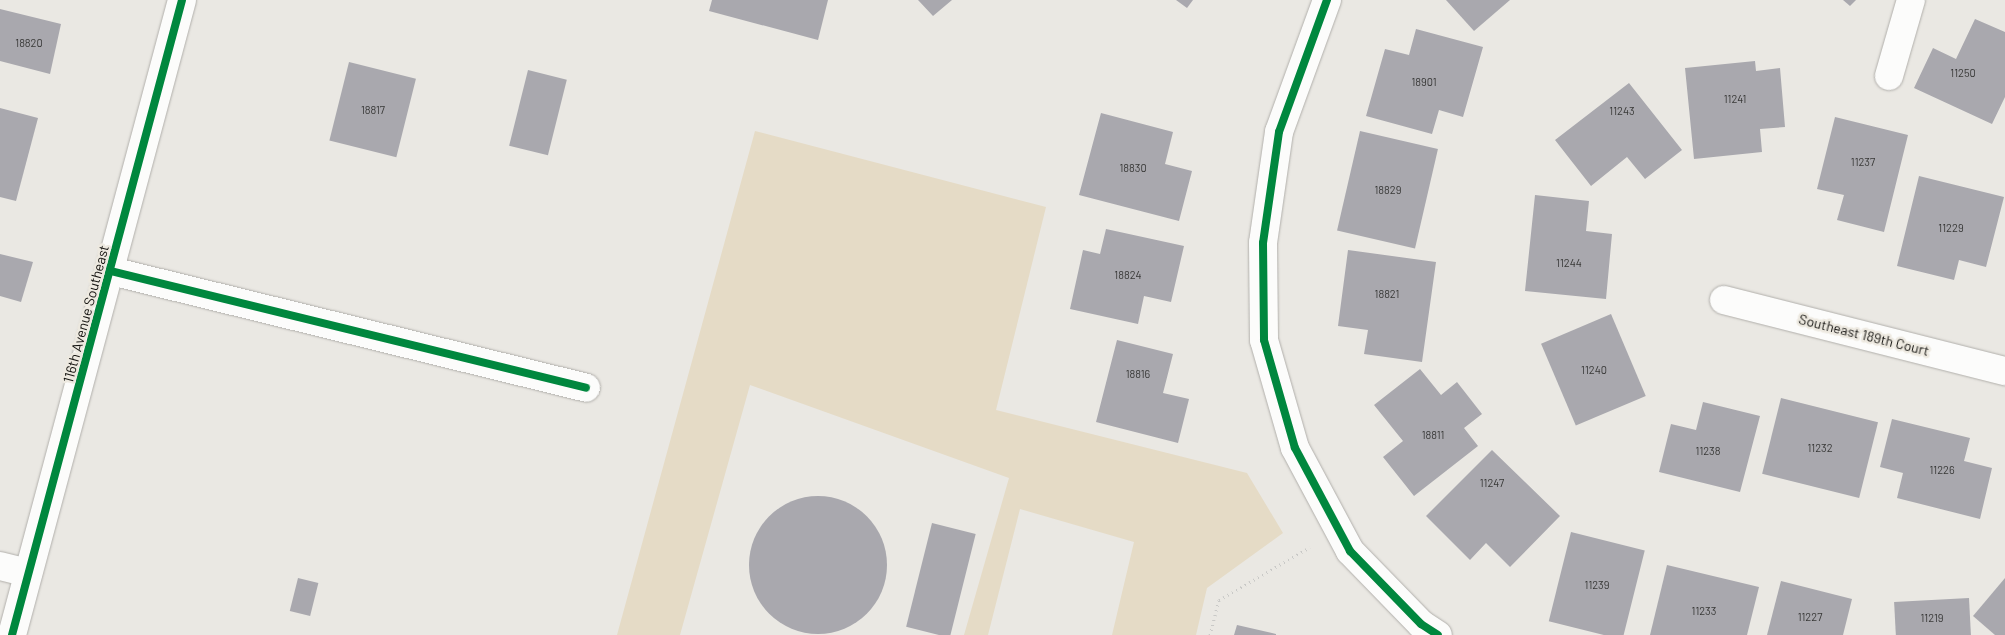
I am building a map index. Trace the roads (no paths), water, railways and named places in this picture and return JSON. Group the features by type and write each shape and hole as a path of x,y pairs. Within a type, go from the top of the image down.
{"street":[{"name":"116th Avenue Southeast","path":"12,635 182,0"},
{"path":"1327,0 1280,132 1263,243 1264,340 1295,448 1344,540 1422,624 1438,635"},
{"path":"1889,76 1911,0"},
{"path":"111,271 586,388"},
{"name":"Southeast 189th Court","path":"1724,300 2005,371"},
{"path":"0,566 28,573"}]}
